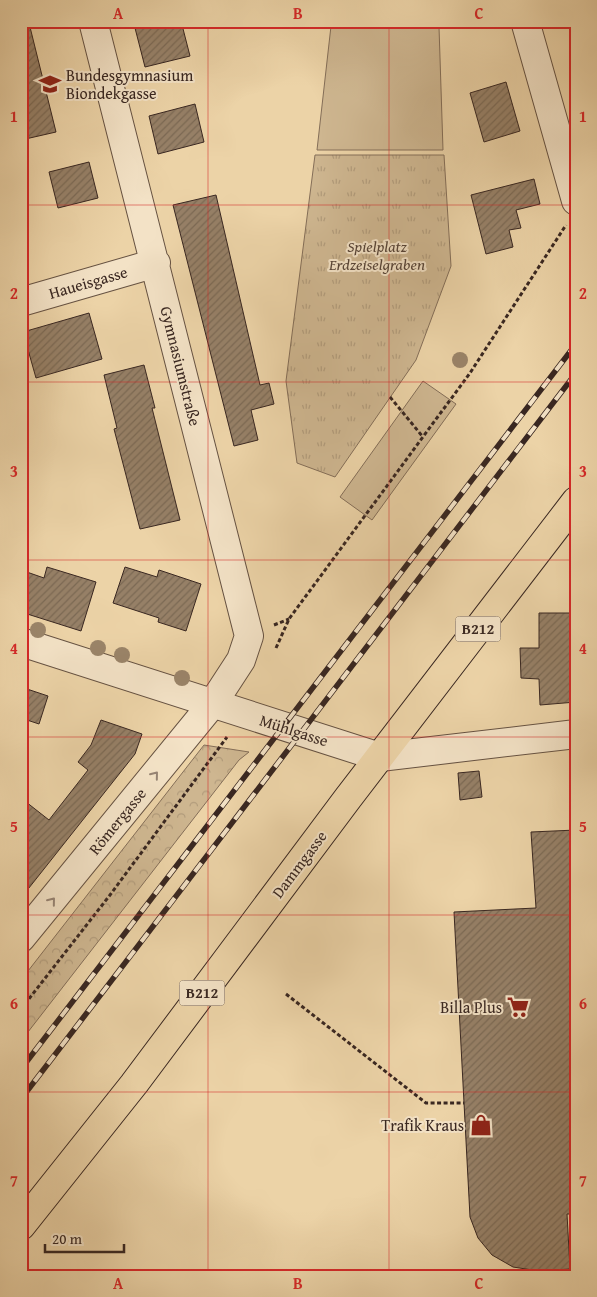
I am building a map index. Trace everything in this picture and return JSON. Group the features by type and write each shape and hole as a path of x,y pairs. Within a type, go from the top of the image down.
{"main road":[{"name":"Dammgasse","path":"21,1226 134,1084 380,757 576,501"}],"street":[{"name":"Gymnasiumstraße","path":"93,21 156,263 249,636 241,660 213,703"},
{"path":"525,21 573,209"},
{"name":"Haueisgasse","path":"21,302 156,263"},
{"name":"Mühlgasse","path":"21,642 380,757 576,734"},
{"name":"Römergasse","path":"21,938 213,703"}],"path":[{"path":"289,619 470,373 573,209"},
{"path":"390,396 423,437"},
{"path":"21,1009 110,895 244,714"},
{"path":"286,994 426,1103 464,1103"}],"green space":[{"path":"331,26 439,27 443,150 317,150"},
{"name":"Spielplatz Erdzeiselgraben","path":"315,155 444,155 451,266 416,360 335,477 297,463 286,381"},
{"path":"423,381 456,404 372,520 340,497"},
{"path":"204,745 249,752 239,760 21,1041 21,980"}],"building":[{"path":"161,21 181,21 190,56 145,67 135,28"},
{"path":"29,23 56,132 21,140 21,24"},
{"path":"506,82 520,131 484,142 470,93"},
{"path":"195,104 204,142 158,154 149,116"},
{"path":"89,162 98,198 58,208 49,172"},
{"path":"534,179 540,204 516,210 521,228 509,230 513,247 486,254 471,195"},
{"path":"216,195 260,385 269,383 274,404 251,410 258,440 234,446 173,205"},
{"path":"89,313 102,359 36,378 23,332"},
{"path":"144,365 155,408 152,408 180,520 140,529 114,429 117,428 104,375"},
{"path":"47,567 96,582 81,631 21,612 21,570 44,578"},
{"path":"125,567 157,577 159,570 201,584 186,631 158,622 159,618 113,603"},
{"path":"539,613 576,613 576,702 540,705 539,679 521,678 520,648 539,648"},
{"path":"21,687 48,696 39,724 21,718"},
{"path":"101,720 142,734 135,754 21,898 21,798 49,820 88,770 78,762 91,745"},
{"path":"479,771 482,797 460,800 458,773"},
{"name":"Billa Plus","path":"576,830 576,1214 567,1214 570,1269 539,1271 513,1267 492,1255 478,1238 470,1217 454,912 536,908 531,832"}],"railway":[{"path":"21,1069 576,344"},
{"path":"21,1099 576,373"}],"place":[{"name":"Bundesgymnasium Biondekgasse","path":"50,84"},
{"name":"Billa Plus","path":"518,1007"},
{"name":"Trafik Kraus","path":"481,1125"}]}
